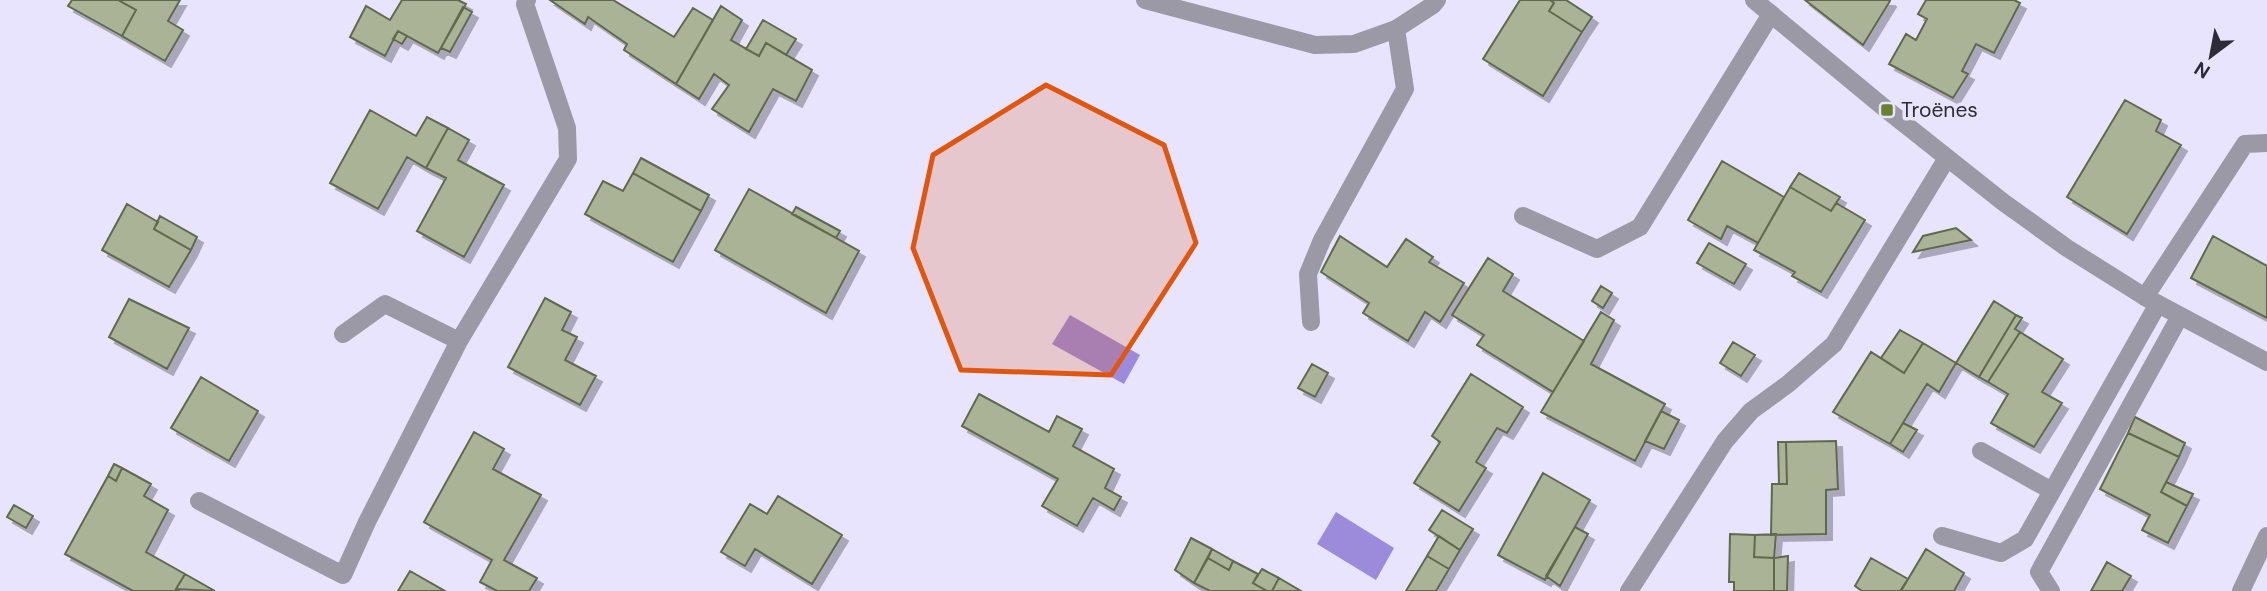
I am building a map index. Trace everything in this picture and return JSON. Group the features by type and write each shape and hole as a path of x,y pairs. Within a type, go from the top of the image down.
{"street":[{"path":"199,501 343,575 459,341 568,159 567,128 525,4 527,0"},
{"path":"1145,0 1315,45 1354,44 1396,29 1437,0"},
{"path":"1754,0 1947,158 2067,248 2152,301 2267,362"},
{"path":"1524,216 1597,249 1640,228 1771,14"},
{"path":"1311,322 1308,274 1322,240 1405,89 1396,29"},
{"path":"1942,536 2001,553 2025,539 2152,301 2245,144 2267,143"},
{"path":"1629,591 1725,440 1751,411 1788,384 1834,344 1947,158"},
{"path":"343,334 385,304 459,341"},
{"path":"2051,591 2039,572 2180,316"},
{"path":"1981,451 2052,491"},
{"path":"2241,591 2267,536"}],"highlighted area":[{"path":"1046,85 1164,145 1196,243 1111,375 961,370 913,248 933,155"}],"shaded area":[{"path":"1070,315 1140,355 1124,384 1052,344"},
{"path":"1336,512 1394,548 1376,580 1317,544"}],"building":[{"path":"72,0 118,0 136,10 122,36 68,6"},
{"path":"118,0 180,0 168,21 183,30 165,61 122,36 136,10"},
{"path":"402,0 458,0 466,4 438,53 398,31 385,56 350,37 366,6 390,20"},
{"path":"550,0 613,0 674,37 693,8 713,20 676,84 624,50 627,44 588,17 585,24"},
{"path":"1520,0 1550,0 1554,3 1549,11 1582,32 1543,96 1483,59"},
{"path":"1550,0 1566,0 1592,17 1582,32 1549,11 1554,3"},
{"path":"1805,0 1889,0 1890,1 1863,45"},
{"path":"1926,0 2014,0 2020,3 1994,53 1976,44 1962,71 1968,74 1953,98 1889,64 1906,34 1916,40 1927,19 1918,14"},
{"path":"721,6 742,20 731,40 759,56 766,43 812,70 796,101 773,89 749,132 712,109 729,85 714,74 699,99 676,84"},
{"path":"463,7 472,12 450,52 441,48"},
{"path":"763,20 796,39 786,55 766,43 759,56 746,49"},
{"path":"398,31 407,36 402,44 393,39"},
{"path":"2125,100 2161,120 2156,131 2181,145 2127,234 2067,197"},
{"path":"370,110 416,136 427,117 448,128 426,168 407,157 378,209 330,183"},
{"path":"448,128 469,140 458,160 504,185 464,257 417,231 446,178 426,168"},
{"path":"641,158 709,195 701,211 633,173"},
{"path":"1722,161 1784,197 1758,243 1727,226 1721,239 1688,220"},
{"path":"633,173 701,211 673,262 585,214 603,181 623,191"},
{"path":"1799,173 1840,197 1831,211 1790,187"},
{"path":"1790,187 1831,211 1836,203 1865,220 1821,292 1792,276 1795,272 1754,250"},
{"path":"749,189 859,251 826,313 715,250"},
{"path":"127,204 158,222 154,229 191,250 169,287 102,250"},
{"path":"796,207 840,231 836,238 792,214"},
{"path":"160,216 197,237 191,250 154,229"},
{"path":"1956,228 1971,240 1913,252 1923,236"},
{"path":"1340,236 1387,267 1406,239 1433,257 1429,262 1464,283 1440,322 1425,312 1408,341 1363,313 1369,303 1321,272"},
{"path":"2213,236 2267,266 2267,318 2191,278"},
{"path":"1709,243 1746,264 1734,284 1697,263"},
{"path":"1488,258 1513,274 1503,291 1584,341 1553,392 1477,345 1484,335 1452,315"},
{"path":"1601,286 1612,293 1603,308 1592,301"},
{"path":"545,298 571,312 562,330 577,337 565,360 596,376 580,405 508,367"},
{"path":"129,299 189,328 167,369 109,337"},
{"path":"1994,301 2016,315 1979,377 1956,363"},
{"path":"1601,312 1614,320 1591,364 1665,404 1635,461 1541,412"},
{"path":"2016,315 2022,318 2015,329 2020,332 1988,382 1979,377"},
{"path":"1900,330 1923,343 1904,373 1881,358"},
{"path":"2020,332 2063,359 2042,392 2062,403 2034,447 1991,423 2008,394 1988,382"},
{"path":"1733,342 1755,355 1741,376 1720,363"},
{"path":"1923,343 1956,363 1939,392 1927,384 1890,444 1833,412 1871,352 1904,373"},
{"path":"1312,364 1328,373 1315,397 1298,388"},
{"path":"1471,374 1523,407 1507,433 1497,428 1476,462 1486,468 1459,511 1414,483 1440,442 1432,436"},
{"path":"201,377 258,411 229,461 171,428"},
{"path":"979,394 1049,432 1057,416 1082,429 1073,446 1114,469 1105,488 1121,497 1114,510 1093,498 1077,526 1042,506 1058,479 962,426"},
{"path":"1661,411 1679,420 1664,449 1645,441"},
{"path":"2135,417 2185,443 2179,457 2128,433"},
{"path":"1903,423 1917,430 1903,452 1890,444"},
{"path":"474,432 504,449 493,469 541,495 504,560 537,578 529,591 497,591 480,582 492,560 424,522"},
{"path":"2128,433 2179,457 2161,492 2187,506 2168,543 2142,530 2150,515 2100,489"},
{"path":"1836,441 1838,489 1826,490 1826,534 1771,535 1772,484 1787,484 1786,442"},
{"path":"1778,442 1786,442 1787,484 1779,484"},
{"path":"114,464 122,468 116,481 108,476"},
{"path":"122,468 151,484 144,496 168,510 146,552 185,574 176,589 179,591 133,591 65,554 108,476 116,481"},
{"path":"1543,473 1590,500 1545,580 1498,555"},
{"path":"2166,482 2193,494 2187,506 2161,492"},
{"path":"778,496 842,535 812,584 755,549 745,566 721,552 750,504 767,514"},
{"path":"14,505 33,516 26,528 7,517"},
{"path":"1442,510 1473,529 1460,550 1429,530"},
{"path":"1575,527 1588,534 1560,586 1546,576"},
{"path":"1730,534 1755,535 1754,557 1774,558 1774,591 1734,591 1734,582 1729,582"},
{"path":"1776,534 1774,558 1754,557 1755,535"},
{"path":"1439,536 1460,550 1449,569 1427,556"},
{"path":"1191,538 1212,549 1194,583 1175,570"},
{"path":"1212,549 1233,561 1229,570 1208,558"},
{"path":"1926,549 1964,573 1954,591 1901,591"},
{"path":"1427,556 1449,569 1436,591 1406,591"},
{"path":"1788,556 1787,591 1774,591 1774,558"},
{"path":"1208,558 1229,570 1233,561 1258,574 1253,583 1267,591 1210,591 1194,583"},
{"path":"1871,558 1908,579 1900,591 1862,591 1855,586"},
{"path":"2107,562 2131,576 2122,591 2091,591"},
{"path":"1262,569 1279,578 1272,591 1253,583"},
{"path":"410,571 445,591 398,591"},
{"path":"185,574 215,591 176,589"},
{"path":"1279,578 1301,591 1272,591"}],"place":[{"name":"Troënes","path":"1887,110"}]}
